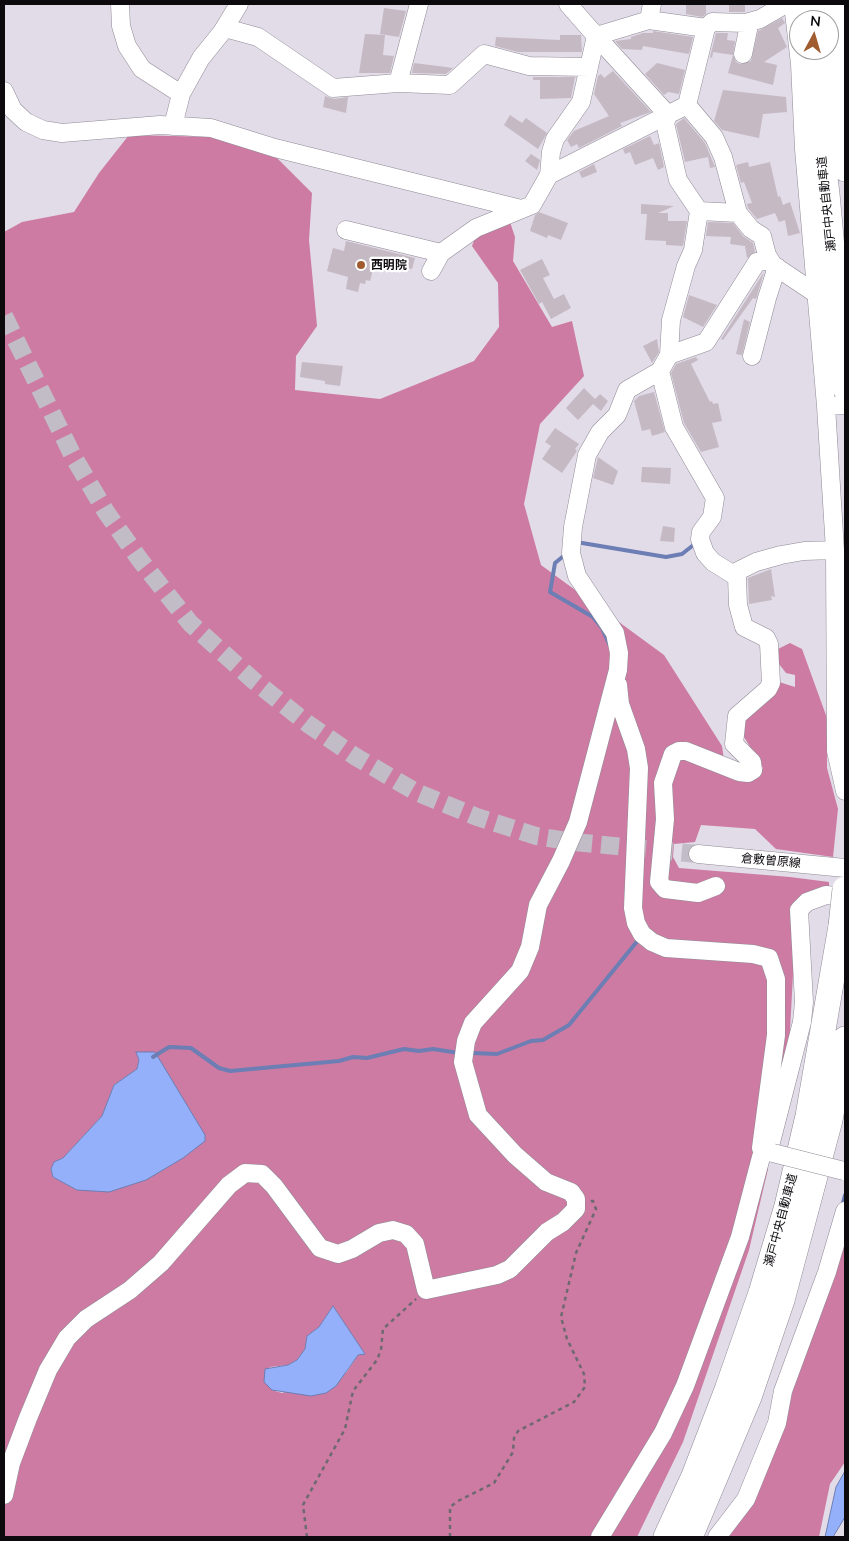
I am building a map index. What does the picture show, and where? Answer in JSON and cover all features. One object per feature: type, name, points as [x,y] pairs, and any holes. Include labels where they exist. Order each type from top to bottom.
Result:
[{"type":"highway","name":"瀬戸中央自動車道","points":[[810,60],[827,194],[845,388]]},
{"type":"highway","name":"瀬戸中央自動車道","points":[[832,60],[845,169]]},
{"type":"highway","name":"瀬戸中央自動車道","points":[[666,1537],[694,1476],[727,1390],[761,1293],[787,1206],[815,1080],[841,926],[845,890]]},
{"type":"highway","name":"瀬戸中央自動車道","points":[[690,1537],[748,1397],[782,1300],[827,1129],[845,1039]]},
{"type":"street","points":[[120,4],[120,26],[127,46],[142,69],[181,94]]},
{"type":"street","points":[[173,126],[181,94],[201,58],[225,28],[239,4]]},
{"type":"street","points":[[398,83],[419,4]]},
{"type":"street","points":[[568,4],[668,115]]},
{"type":"street","points":[[688,105],[706,28],[712,22],[746,23],[760,19],[786,4]]},
{"type":"street","points":[[793,4],[800,64],[815,293],[826,406],[835,550],[836,751],[845,791]]},
{"type":"street","points":[[838,4],[845,60]]},
{"type":"street","points":[[596,36],[651,12],[706,28]]},
{"type":"street","points":[[744,54],[748,30],[746,23]]},
{"type":"street","points":[[225,28],[258,36],[333,88],[398,83],[450,85],[484,54],[529,66],[589,67]]},
{"type":"street","points":[[432,271],[440,252],[476,228],[532,205],[549,175],[551,152],[555,139],[581,102],[596,36]]},
{"type":"street","points":[[4,91],[13,110],[26,122],[43,130],[62,133],[173,126],[211,128],[275,148],[521,209]]},
{"type":"street","points":[[549,175],[688,105]]},
{"type":"street","points":[[688,105],[717,143],[723,156],[738,213],[751,229],[762,236],[774,264],[752,356]]},
{"type":"street","points":[[4,1495],[11,1464],[28,1418],[48,1370],[67,1338],[86,1319],[130,1290],[161,1263],[229,1185],[245,1173],[262,1174],[274,1186],[320,1248],[338,1254],[352,1249],[379,1233],[393,1230],[406,1234],[415,1244],[426,1290],[482,1279],[510,1269],[546,1232],[563,1222],[576,1209],[576,1199],[571,1192],[546,1182],[490,1130],[478,1115],[463,1062],[466,1041],[473,1023],[520,971],[530,947],[538,905],[562,861],[578,822],[616,678],[619,653],[615,633],[610,622],[578,576],[570,553],[587,455],[600,432],[617,415],[627,390],[660,371],[669,355],[671,320],[686,266],[693,250],[699,211],[678,180],[665,123],[668,115]]},
{"type":"street","points":[[699,211],[738,213]]},
{"type":"street","points":[[346,230],[440,252]]},
{"type":"street","points":[[669,355],[706,342],[757,262],[774,264],[815,293]]},
{"type":"street","points":[[660,371],[674,427],[715,498],[712,517],[701,532],[700,539],[705,553],[713,562],[737,578],[738,605],[744,627],[766,638],[769,644],[770,683],[768,689],[737,716],[734,744],[752,762],[753,770],[748,774],[738,772],[686,751],[679,751],[673,754],[663,783],[665,819],[659,882],[665,889],[698,893],[716,886]]},
{"type":"street","points":[[826,406],[845,405]]},
{"type":"street","points":[[732,574],[756,562],[781,555],[804,551],[835,550]]},
{"type":"street","points":[[616,678],[620,704],[636,749],[639,768],[633,908],[636,923],[642,934],[652,942],[666,948],[753,954],[769,958],[776,979],[776,1035],[760,1147],[769,1152],[845,1171]]},
{"type":"street","name":"倉敷曽原線","points":[[698,854],[845,868]]},
{"type":"street","points":[[600,1537],[664,1433],[685,1386],[740,1238],[769,1152],[802,1022],[804,1002],[800,910],[807,902],[826,895],[845,897]]},
{"type":"street","points":[[717,1537],[746,1500],[770,1441],[777,1423],[783,1391],[827,1272],[845,1211]]},
{"type":"path","points":[[450,1537],[450,1507],[494,1483],[513,1452],[514,1438],[518,1431],[574,1402],[585,1387],[584,1374],[567,1339],[562,1316],[576,1254],[596,1209],[593,1201],[576,1199]]},
{"type":"path","points":[[307,1537],[303,1505],[345,1429],[353,1391],[377,1360],[381,1350],[383,1329],[426,1290]]},
{"type":"shaded area","points":[[129,135],[216,137],[276,157],[312,193],[309,240],[317,326],[296,356],[295,390],[380,399],[474,361],[499,327],[498,283],[472,246],[476,235],[510,222],[515,237],[513,261],[552,327],[572,321],[584,376],[540,424],[524,504],[541,565],[664,655],[722,746],[726,774],[759,776],[763,768],[744,737],[745,719],[779,682],[795,687],[795,675],[786,673],[779,664],[778,649],[790,643],[802,649],[827,718],[827,768],[838,809],[833,857],[776,849],[755,829],[701,825],[695,842],[674,844],[673,857],[679,868],[829,882],[829,891],[792,906],[794,956],[789,1049],[762,1146],[768,1169],[749,1250],[683,1442],[637,1537],[4,1537],[4,232],[22,222],[74,212],[99,173]],"holes":[[[136,1052],[183,1158],[77,1190],[53,1177],[51,1169],[54,1162],[63,1158],[102,1116],[114,1085],[137,1069],[139,1060]],[[333,1306],[364,1354],[358,1355],[346,1373],[282,1393],[272,1390],[264,1382],[270,1367],[288,1365],[297,1360],[305,1349],[307,1336],[319,1327]]]},
{"type":"shaded area","points":[[845,1222],[845,1462],[830,1484],[819,1537],[721,1537],[749,1500]]},
{"type":"water","points":[[136,1052],[155,1052],[205,1135],[205,1141],[183,1158],[146,1180],[109,1192],[77,1190],[53,1177],[51,1169],[54,1162],[63,1158],[102,1116],[114,1085],[137,1069],[139,1060]]},
{"type":"water","points":[[333,1306],[365,1354],[358,1355],[336,1386],[326,1393],[311,1396],[272,1390],[264,1382],[265,1369],[288,1365],[297,1360],[305,1349],[307,1336],[319,1327]]},
{"type":"water","points":[[845,1471],[845,1517],[833,1537],[825,1537],[836,1487]]},
{"type":"building","points":[[686,4],[706,4],[706,14],[702,17],[686,14]]},
{"type":"building","points":[[729,4],[745,4],[745,12],[729,12]]},
{"type":"building","points":[[384,8],[406,11],[399,37],[380,34]]},
{"type":"building","points":[[782,18],[785,23],[778,28],[787,47],[764,62],[777,65],[773,85],[728,73],[733,55],[736,62],[740,64],[751,61],[758,31]]},
{"type":"building","points":[[653,31],[693,37],[689,54],[643,46],[642,50],[622,49],[615,41],[631,39],[631,37],[643,33],[653,33]]},
{"type":"building","points":[[716,33],[728,33],[727,40],[735,41],[733,55],[713,52],[712,58],[710,57]]},
{"type":"building","points":[[365,34],[385,35],[383,55],[394,56],[390,73],[359,73]]},
{"type":"building","points":[[560,35],[581,35],[582,52],[518,52],[495,46],[496,37],[560,40]]},
{"type":"building","points":[[414,63],[453,68],[446,74],[412,73]]},
{"type":"building","points":[[657,63],[685,70],[679,94],[668,92],[664,95],[645,74]]},
{"type":"building","points":[[613,71],[651,112],[620,123],[622,126],[579,148],[577,144],[571,147],[567,140],[574,131],[609,116],[594,94],[598,76],[601,74],[604,78]]},
{"type":"building","points":[[533,77],[575,77],[571,98],[540,99],[540,80],[533,80]]},
{"type":"building","points":[[723,90],[786,97],[787,112],[763,114],[759,138],[722,130],[714,121]]},
{"type":"building","points":[[325,96],[334,99],[348,97],[346,113],[323,107]]},
{"type":"building","points":[[510,115],[522,123],[526,118],[547,133],[538,149],[504,125]]},
{"type":"building","points":[[684,118],[705,143],[715,167],[710,168],[708,157],[685,162],[676,124]]},
{"type":"building","points":[[650,136],[654,145],[659,143],[664,167],[658,170],[653,158],[635,165],[630,152],[625,154],[623,149]]},
{"type":"building","points":[[531,154],[540,160],[537,170],[525,161]]},
{"type":"building","points":[[748,162],[749,167],[770,162],[778,197],[780,196],[783,205],[790,202],[800,233],[788,236],[785,220],[779,222],[775,213],[757,219],[748,208],[747,204],[752,203],[744,182],[741,183],[736,165]]},
{"type":"building","points":[[594,164],[597,172],[582,178],[579,172]]},
{"type":"building","points":[[641,204],[674,206],[658,213],[668,213],[668,221],[687,221],[683,246],[666,245],[666,241],[645,240],[647,214],[641,214]]},
{"type":"building","points":[[539,212],[568,223],[561,240],[548,235],[547,238],[530,231],[535,215]]},
{"type":"building","points":[[708,222],[733,223],[743,236],[753,243],[755,252],[747,258],[745,246],[730,244],[731,237],[706,236]]},
{"type":"building","name":"西明院","points":[[346,241],[415,258],[412,269],[401,267],[400,270],[374,266],[370,281],[366,280],[365,284],[360,283],[358,292],[346,289],[348,277],[327,271],[333,248],[344,251]]},
{"type":"building","points":[[542,259],[550,275],[543,278],[554,299],[564,294],[571,308],[551,319],[542,302],[539,304],[520,270]]},
{"type":"building","points":[[764,272],[756,299],[753,298],[723,340],[721,339]]},
{"type":"building","points":[[689,295],[717,305],[703,327],[683,317]]},
{"type":"building","points":[[744,319],[750,322],[742,355],[736,354]]},
{"type":"building","points":[[657,339],[659,352],[652,363],[643,346]]},
{"type":"building","points":[[696,357],[698,360],[691,364],[710,402],[712,401],[713,404],[718,403],[722,421],[712,423],[719,447],[701,452],[684,423],[671,373],[676,364]]},
{"type":"building","points":[[302,362],[343,366],[340,386],[325,384],[325,381],[300,377]]},
{"type":"building","points":[[584,388],[595,399],[600,394],[608,401],[601,411],[593,404],[578,420],[566,408]]},
{"type":"building","points":[[654,392],[665,432],[652,436],[650,429],[642,431],[634,401],[639,396]]},
{"type":"building","points":[[555,428],[579,444],[575,449],[577,451],[562,473],[542,459],[551,446],[545,442]]},
{"type":"building","points":[[598,457],[618,471],[613,485],[593,478]]},
{"type":"building","points":[[642,467],[671,468],[670,484],[641,482]]},
{"type":"building","points":[[663,526],[675,528],[674,542],[660,541]]},
{"type":"building","points":[[771,569],[775,597],[771,596],[772,600],[749,604],[748,578]]},
{"type":"waterway","points":[[576,542],[666,557],[682,554],[696,543]]},
{"type":"waterway","points":[[566,554],[555,563],[550,592],[593,617],[602,628],[610,646]]},
{"type":"waterway","points":[[472,1053],[497,1054],[531,1041],[543,1040],[569,1025],[639,939]]},
{"type":"waterway","points":[[153,1057],[169,1047],[191,1048],[219,1068],[230,1071],[339,1061],[353,1057],[367,1058],[404,1049],[419,1051],[433,1049],[459,1053]]},
{"type":"waterway","points":[[842,1207],[845,1195]]},
{"type":"tunnel","points":[[4,316],[73,456],[106,512],[140,560],[190,623],[253,680],[308,724],[356,757],[416,792],[477,817],[536,836],[574,842],[698,854]]},
{"type":"place","name":"西明院","points":[[361,265]]}]
